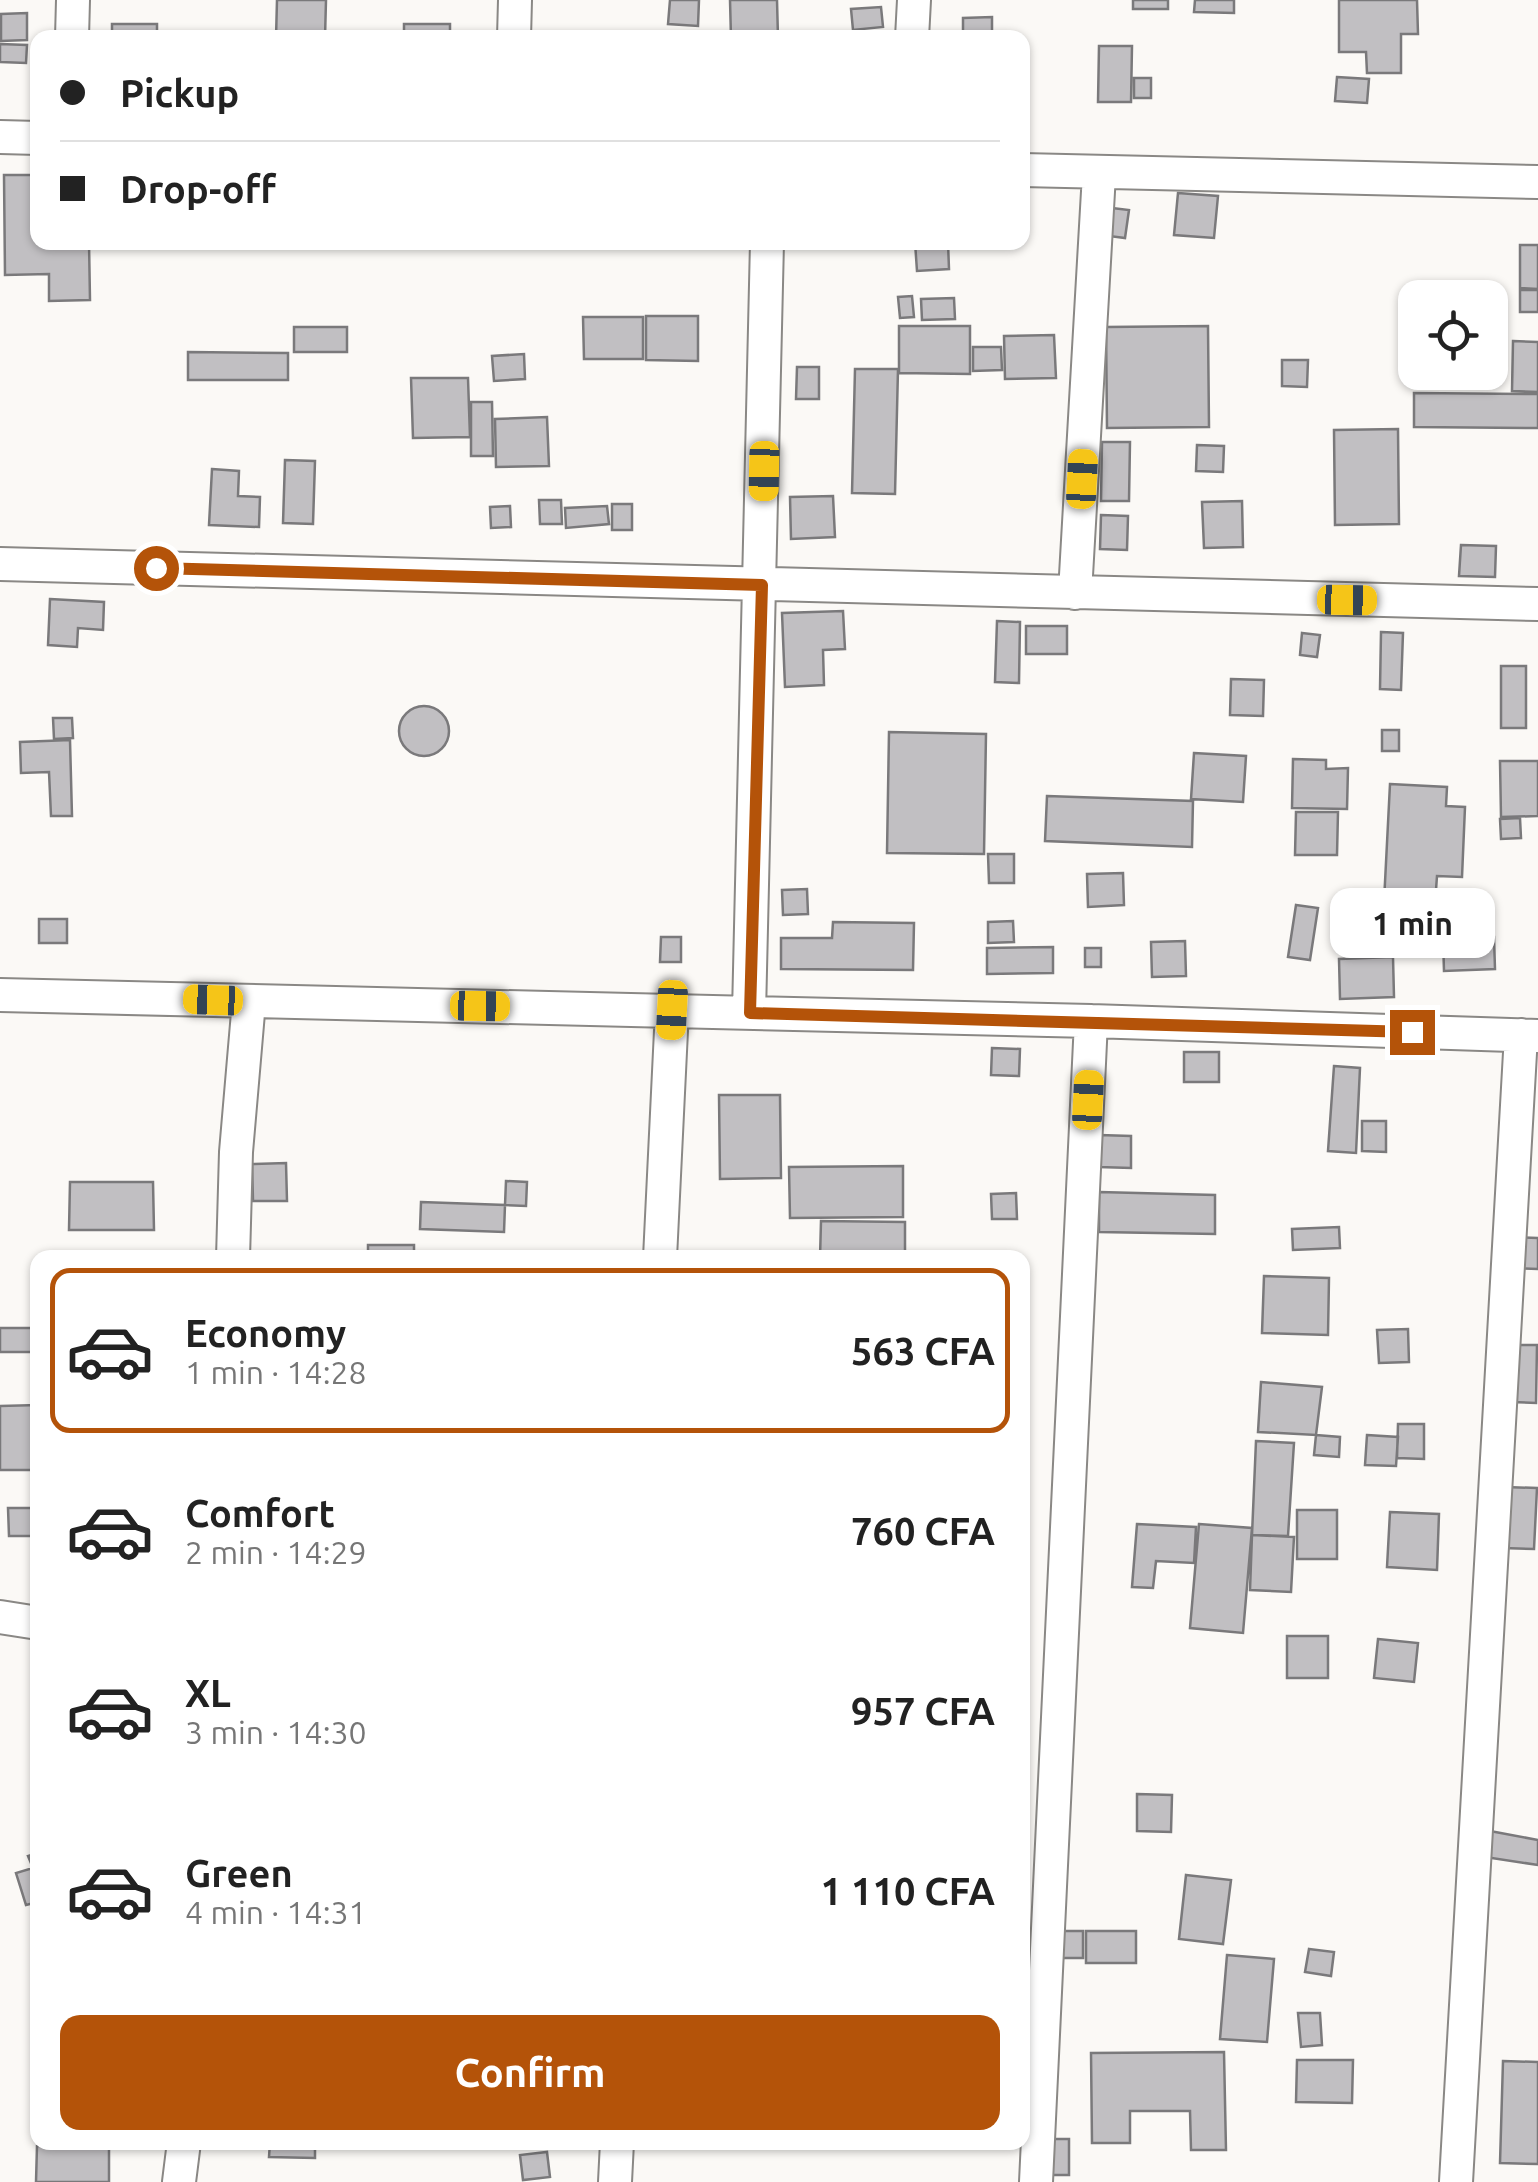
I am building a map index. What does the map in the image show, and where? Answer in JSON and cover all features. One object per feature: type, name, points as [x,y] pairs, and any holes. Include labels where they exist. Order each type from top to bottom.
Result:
[{"type":"street","points":[[72,30],[74,0]]},
{"type":"street","points":[[514,30],[515,0]]},
{"type":"street","points":[[912,30],[914,0]]},
{"type":"street","points":[[0,136],[30,138]]},
{"type":"street","points":[[1030,170],[1538,182]]},
{"type":"street","points":[[1076,593],[1099,174]]},
{"type":"street","points":[[750,1013],[768,250]]},
{"type":"street","points":[[0,564],[1538,604]]},
{"type":"street","points":[[0,995],[1091,1021],[1530,1036],[1456,2182]]},
{"type":"street","points":[[232,1250],[249,1001]]},
{"type":"street","points":[[660,1250],[672,1010]]},
{"type":"street","points":[[1036,2182],[1091,1021]]},
{"type":"street","points":[[0,1616],[30,1622]]},
{"type":"street","points":[[179,2182],[183,2150]]},
{"type":"street","points":[[616,2182],[617,2150]]},
{"type":"building","points":[[277,0],[326,0],[325,30],[276,30]]},
{"type":"building","points":[[670,0],[699,0],[698,26],[668,24]]},
{"type":"building","points":[[730,0],[777,0],[778,30],[731,30]]},
{"type":"building","points":[[1133,0],[1168,0],[1168,9],[1133,9]]},
{"type":"building","points":[[1195,0],[1234,0],[1234,13],[1194,12]]},
{"type":"building","points":[[1339,0],[1417,0],[1418,34],[1401,34],[1401,73],[1367,73],[1366,52],[1339,52]]},
{"type":"building","points":[[881,7],[883,27],[853,30],[851,9]]},
{"type":"building","points":[[27,13],[27,40],[1,41],[1,14]]},
{"type":"building","points":[[992,17],[992,30],[963,30],[963,18]]},
{"type":"building","points":[[112,24],[157,24],[157,30],[112,30]]},
{"type":"building","points":[[404,24],[450,24],[450,30],[404,30]]},
{"type":"building","points":[[0,44],[27,45],[26,63],[0,62]]},
{"type":"building","points":[[1099,46],[1132,46],[1131,102],[1098,102]]},
{"type":"building","points":[[1337,77],[1369,79],[1367,103],[1335,101]]},
{"type":"building","points":[[1134,78],[1151,78],[1151,98],[1134,98]]},
{"type":"building","points":[[4,175],[30,175],[30,250],[89,250],[90,300],[49,301],[49,274],[5,275]]},
{"type":"building","points":[[1178,193],[1218,196],[1214,238],[1174,235]]},
{"type":"building","points":[[1112,208],[1129,210],[1125,238],[1109,236]]},
{"type":"building","points":[[1520,245],[1538,245],[1538,289],[1520,288]]},
{"type":"building","points":[[916,250],[948,250],[949,269],[917,271]]},
{"type":"building","points":[[1520,290],[1538,290],[1538,312],[1520,312]]},
{"type":"building","points":[[912,296],[914,317],[900,318],[898,297]]},
{"type":"building","points":[[954,298],[955,319],[922,320],[921,299]]},
{"type":"building","points":[[646,316],[698,316],[698,361],[646,360]]},
{"type":"building","points":[[583,317],[643,317],[643,359],[584,359]]},
{"type":"building","points":[[899,326],[970,326],[970,374],[899,373]]},
{"type":"building","points":[[1208,326],[1209,427],[1107,428],[1106,327]]},
{"type":"building","points":[[294,327],[347,327],[347,352],[294,352]]},
{"type":"building","points":[[1054,335],[1056,378],[1005,379],[1004,336]]},
{"type":"building","points":[[1513,341],[1538,342],[1538,392],[1512,391]]},
{"type":"building","points":[[973,347],[1001,347],[1002,370],[973,371]]},
{"type":"building","points":[[188,352],[288,353],[288,380],[188,380]]},
{"type":"building","points":[[524,354],[525,379],[494,381],[492,356]]},
{"type":"building","points":[[1282,360],[1308,360],[1307,387],[1282,386]]},
{"type":"building","points":[[797,367],[819,367],[819,399],[796,399]]},
{"type":"building","points":[[855,369],[898,369],[895,494],[852,493]]},
{"type":"building","points":[[411,378],[468,378],[470,437],[413,438]]},
{"type":"building","points":[[1414,393],[1538,394],[1538,428],[1414,427]]},
{"type":"building","points":[[471,402],[492,402],[493,456],[471,456]]},
{"type":"building","points":[[547,417],[549,466],[496,467],[495,419]]},
{"type":"building","points":[[1398,429],[1399,524],[1335,525],[1334,430]]},
{"type":"building","points":[[1102,442],[1130,442],[1129,501],[1101,501]]},
{"type":"building","points":[[1197,445],[1224,446],[1223,472],[1196,471]]},
{"type":"building","points":[[285,460],[315,461],[313,524],[283,523]]},
{"type":"building","points":[[212,469],[239,471],[238,496],[260,497],[259,527],[209,525]]},
{"type":"building","points":[[833,496],[835,537],[791,539],[790,497]]},
{"type":"building","points":[[539,500],[561,500],[562,524],[540,524]]},
{"type":"building","points":[[1242,501],[1243,547],[1204,548],[1202,502]]},
{"type":"building","points":[[612,504],[632,504],[632,530],[612,530]]},
{"type":"building","points":[[510,506],[511,527],[491,528],[490,507]]},
{"type":"building","points":[[607,506],[609,524],[566,528],[565,508]]},
{"type":"building","points":[[1101,515],[1128,516],[1127,550],[1100,549]]},
{"type":"building","points":[[1461,545],[1496,546],[1495,577],[1459,576]]},
{"type":"building","points":[[50,599],[104,602],[103,630],[78,628],[77,647],[48,645]]},
{"type":"building","points":[[843,611],[845,649],[823,650],[824,685],[785,687],[782,613]]},
{"type":"building","points":[[997,621],[1020,622],[1019,683],[995,682]]},
{"type":"building","points":[[1026,626],[1067,626],[1067,654],[1026,654]]},
{"type":"building","points":[[1381,632],[1403,633],[1401,690],[1380,689]]},
{"type":"building","points":[[1302,633],[1320,635],[1317,657],[1300,655]]},
{"type":"building","points":[[1501,666],[1526,666],[1526,728],[1501,728]]},
{"type":"building","points":[[1231,679],[1264,680],[1263,716],[1230,715]]},
{"type":"building","points":[[424,706],[442,713],[449,731],[442,749],[424,756],[406,749],[399,731],[406,713]]},
{"type":"building","points":[[53,718],[72,718],[73,738],[54,739]]},
{"type":"building","points":[[1382,730],[1399,730],[1399,751],[1382,751]]},
{"type":"building","points":[[889,732],[986,734],[984,854],[887,853]]},
{"type":"building","points":[[70,740],[72,816],[51,816],[49,772],[21,773],[20,742]]},
{"type":"building","points":[[1194,753],[1246,756],[1243,802],[1191,799]]},
{"type":"building","points":[[1293,759],[1326,760],[1326,769],[1348,768],[1347,809],[1292,808]]},
{"type":"building","points":[[1500,761],[1538,761],[1538,816],[1501,817]]},
{"type":"building","points":[[1390,784],[1447,787],[1446,806],[1465,807],[1462,877],[1437,876],[1435,904],[1384,902]]},
{"type":"building","points":[[1047,796],[1193,801],[1192,847],[1045,841]]},
{"type":"building","points":[[1296,812],[1338,812],[1337,855],[1295,855]]},
{"type":"building","points":[[1520,818],[1521,838],[1501,839],[1500,819]]},
{"type":"building","points":[[988,854],[1014,854],[1014,883],[989,883]]},
{"type":"building","points":[[1123,873],[1124,905],[1088,907],[1087,874]]},
{"type":"building","points":[[807,889],[808,914],[783,915],[782,890]]},
{"type":"building","points":[[1296,905],[1318,908],[1310,960],[1288,957]]},
{"type":"building","points":[[39,919],[67,919],[67,943],[39,943]]},
{"type":"building","points":[[1013,921],[1014,942],[988,943],[988,922]]},
{"type":"building","points":[[833,922],[914,923],[913,970],[781,969],[781,938],[832,938]]},
{"type":"building","points":[[661,937],[681,937],[681,962],[660,962]]},
{"type":"building","points":[[1494,937],[1495,969],[1444,971],[1443,938]]},
{"type":"building","points":[[1185,941],[1186,976],[1152,977],[1151,942]]},
{"type":"building","points":[[1053,947],[1053,973],[987,974],[987,948]]},
{"type":"building","points":[[1085,948],[1101,948],[1101,967],[1085,967]]},
{"type":"building","points":[[1393,957],[1394,997],[1340,999],[1339,959]]},
{"type":"building","points":[[992,1048],[1020,1049],[1019,1076],[991,1075]]},
{"type":"building","points":[[1184,1052],[1219,1052],[1219,1082],[1184,1082]]},
{"type":"building","points":[[1334,1066],[1360,1068],[1356,1153],[1328,1151]]},
{"type":"building","points":[[719,1095],[780,1095],[781,1178],[720,1179]]},
{"type":"building","points":[[1362,1121],[1386,1121],[1386,1152],[1362,1151]]},
{"type":"building","points":[[1099,1135],[1131,1136],[1131,1168],[1099,1167]]},
{"type":"building","points":[[286,1163],[287,1201],[253,1201],[252,1164]]},
{"type":"building","points":[[903,1166],[903,1217],[790,1218],[789,1167]]},
{"type":"building","points":[[506,1181],[527,1182],[526,1206],[505,1205]]},
{"type":"building","points":[[70,1182],[153,1182],[154,1230],[69,1230]]},
{"type":"building","points":[[1099,1192],[1215,1195],[1215,1234],[1099,1232]]},
{"type":"building","points":[[1016,1193],[1017,1219],[992,1219],[991,1194]]},
{"type":"building","points":[[421,1202],[505,1205],[504,1232],[420,1229]]},
{"type":"building","points":[[821,1221],[905,1222],[905,1250],[820,1250]]},
{"type":"building","points":[[1339,1227],[1340,1248],[1293,1250],[1292,1229]]},
{"type":"building","points":[[1514,1237],[1538,1238],[1538,1269],[1513,1268]]},
{"type":"building","points":[[368,1245],[414,1245],[414,1250],[368,1250]]},
{"type":"building","points":[[1264,1276],[1329,1278],[1328,1335],[1262,1333]]},
{"type":"building","points":[[0,1328],[30,1328],[30,1352],[0,1352]]},
{"type":"building","points":[[1408,1329],[1409,1362],[1379,1363],[1377,1330]]},
{"type":"building","points":[[1511,1345],[1537,1345],[1536,1403],[1511,1402]]},
{"type":"building","points":[[1261,1382],[1322,1387],[1316,1435],[1258,1432]]},
{"type":"building","points":[[30,1405],[30,1470],[0,1470],[0,1406]]},
{"type":"building","points":[[1398,1424],[1424,1424],[1424,1459],[1397,1458]]},
{"type":"building","points":[[1316,1435],[1340,1437],[1339,1457],[1314,1455]]},
{"type":"building","points":[[1367,1435],[1398,1437],[1396,1466],[1365,1465]]},
{"type":"building","points":[[1256,1441],[1294,1443],[1288,1536],[1252,1535]]},
{"type":"building","points":[[1505,1487],[1537,1488],[1534,1549],[1503,1548]]},
{"type":"building","points":[[8,1508],[30,1508],[30,1536],[9,1536]]},
{"type":"building","points":[[1297,1510],[1337,1510],[1337,1559],[1297,1559]]},
{"type":"building","points":[[1390,1512],[1439,1514],[1437,1570],[1387,1567]]},
{"type":"building","points":[[1137,1524],[1196,1527],[1194,1563],[1156,1561],[1153,1588],[1132,1587]]},
{"type":"building","points":[[1199,1524],[1252,1528],[1243,1633],[1190,1628]]},
{"type":"building","points":[[1252,1535],[1294,1537],[1291,1592],[1250,1590]]},
{"type":"building","points":[[1287,1636],[1328,1636],[1328,1678],[1287,1678]]},
{"type":"building","points":[[1378,1639],[1418,1643],[1414,1682],[1374,1678]]},
{"type":"building","points":[[1137,1794],[1172,1795],[1171,1832],[1137,1831]]},
{"type":"building","points":[[1490,1831],[1538,1840],[1538,1865],[1485,1857]]},
{"type":"building","points":[[30,1869],[30,1904],[26,1905],[16,1873]]},
{"type":"building","points":[[1186,1875],[1231,1880],[1223,1944],[1179,1939]]},
{"type":"building","points":[[1052,1931],[1083,1931],[1083,1958],[1052,1958]]},
{"type":"building","points":[[1086,1931],[1136,1931],[1136,1963],[1086,1963]]},
{"type":"building","points":[[1309,1949],[1334,1952],[1331,1976],[1305,1972]]},
{"type":"building","points":[[1227,1955],[1274,1959],[1267,2042],[1220,2039]]},
{"type":"building","points":[[1298,2013],[1320,2013],[1322,2045],[1301,2047]]},
{"type":"building","points":[[1224,2052],[1226,2150],[1191,2150],[1190,2111],[1130,2111],[1130,2143],[1092,2143],[1091,2053]]},
{"type":"building","points":[[1297,2060],[1353,2060],[1352,2103],[1296,2102]]},
{"type":"building","points":[[1503,2061],[1538,2062],[1538,2164],[1500,2163]]},
{"type":"building","points":[[1045,2139],[1069,2139],[1069,2175],[1045,2175]]},
{"type":"building","points":[[37,2150],[109,2150],[109,2182],[36,2182]]},
{"type":"building","points":[[269,2150],[315,2150],[315,2158],[269,2157]]},
{"type":"building","points":[[547,2152],[550,2177],[523,2180],[520,2155]]},
{"type":"route","points":[[156,568],[762,585],[750,1013],[1412,1032]]}]
